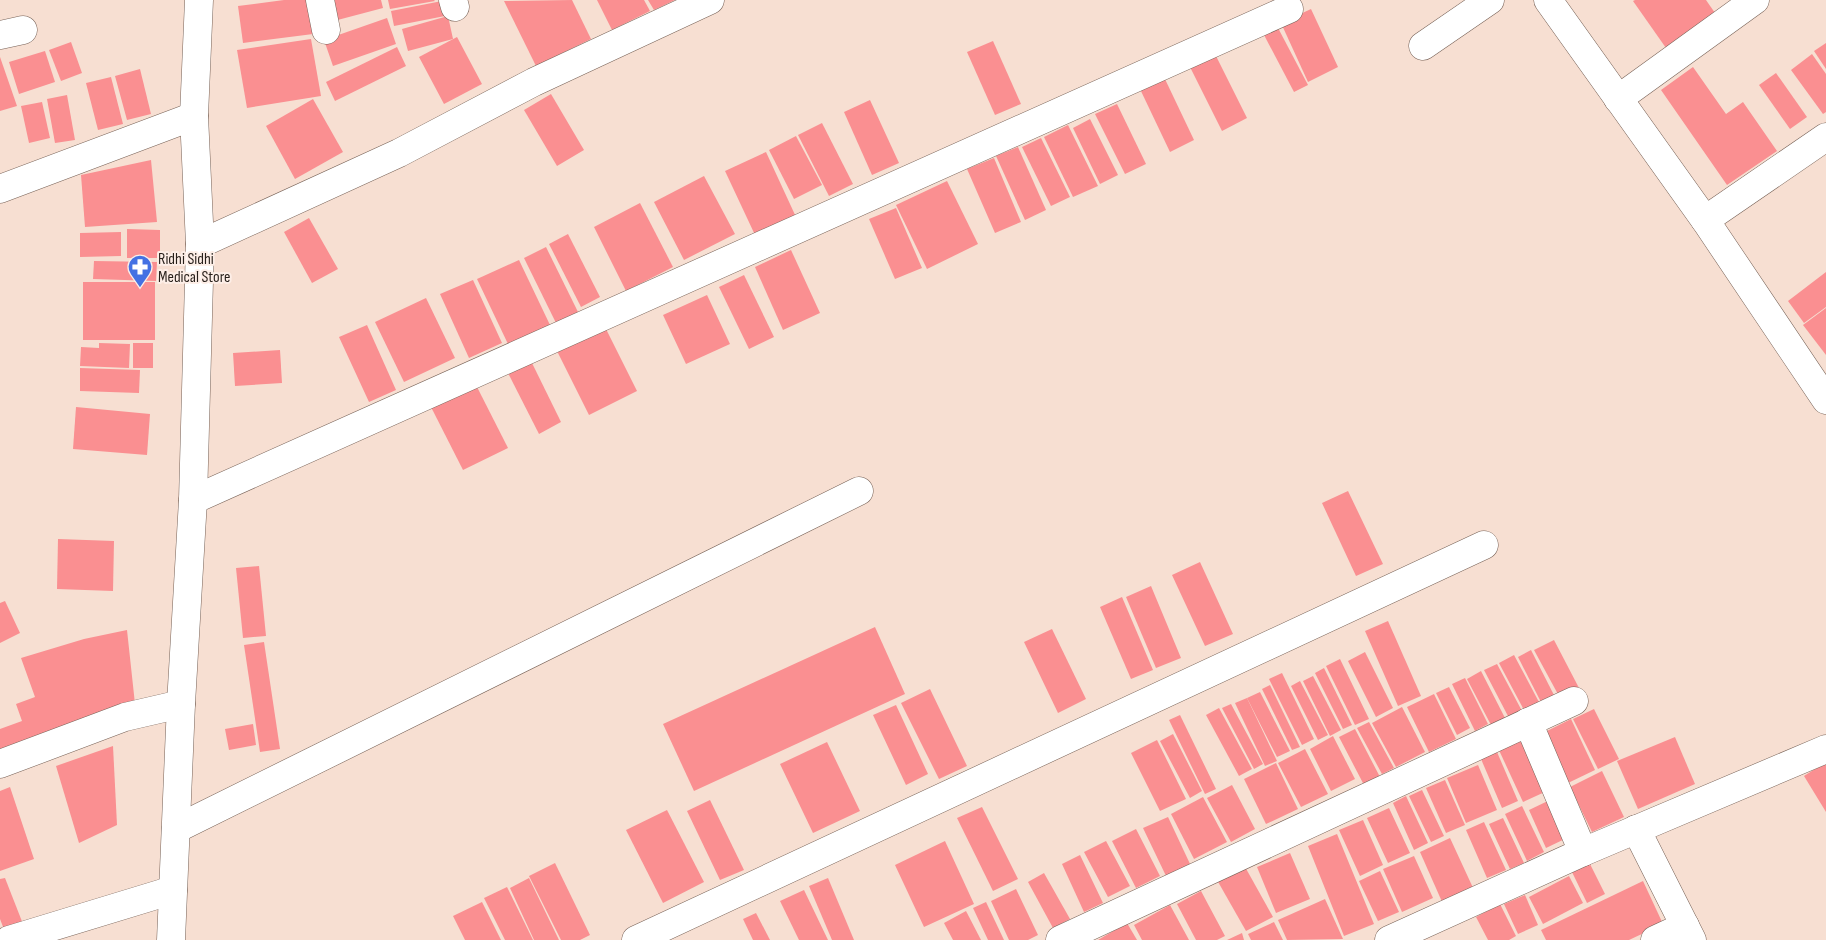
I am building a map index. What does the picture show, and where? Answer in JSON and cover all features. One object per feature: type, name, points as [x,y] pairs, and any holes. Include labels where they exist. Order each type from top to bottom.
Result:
[{"type":"street","points":[[171,940],[181,704],[193,500],[200,244],[194,116],[199,0]]},
{"type":"street","points":[[320,0],[326,30]]},
{"type":"street","points":[[200,244],[399,153],[534,82],[710,0]]},
{"type":"street","points":[[1423,46],[1490,0]]},
{"type":"street","points":[[1548,0],[1705,220],[1826,400]]},
{"type":"street","points":[[1618,98],[1755,0]]},
{"type":"street","points":[[193,500],[1289,9]]},
{"type":"street","points":[[0,189],[194,116]]},
{"type":"street","points":[[1705,220],[1826,138]]},
{"type":"street","points":[[176,829],[859,491]]},
{"type":"street","points":[[636,940],[1484,545]]},
{"type":"street","points":[[1060,940],[1574,701]]},
{"type":"street","points":[[0,764],[125,717],[181,704]]},
{"type":"street","points":[[1528,722],[1583,852]]},
{"type":"street","points":[[1389,940],[1583,852],[1826,749]]},
{"type":"street","points":[[1636,829],[1688,933],[1655,940]]},
{"type":"street","points":[[9,940],[173,890]]},
{"type":"building","points":[[284,0],[317,0],[321,33],[243,43],[238,6]]},
{"type":"building","points":[[324,0],[381,0],[383,8],[330,22]]},
{"type":"building","points":[[388,0],[434,0],[435,1],[390,9]]},
{"type":"building","points":[[572,0],[591,39],[536,66],[504,1]]},
{"type":"building","points":[[597,0],[644,0],[650,11],[612,30]]},
{"type":"building","points":[[648,0],[675,0],[654,10]]},
{"type":"building","points":[[1706,0],[1715,13],[1666,48],[1633,1]]},
{"type":"building","points":[[442,1],[445,16],[394,26],[391,11]]},
{"type":"building","points":[[1311,9],[1338,67],[1308,82],[1281,23]]},
{"type":"building","points":[[448,16],[453,39],[408,51],[402,29]]},
{"type":"building","points":[[387,18],[396,44],[333,66],[324,40]]},
{"type":"building","points":[[1277,26],[1308,85],[1294,92],[1263,33]]},
{"type":"building","points":[[457,37],[482,84],[444,104],[419,57]]},
{"type":"building","points":[[311,39],[321,96],[247,108],[237,50]]},
{"type":"building","points":[[993,41],[1021,104],[995,115],[967,52]]},
{"type":"building","points":[[71,42],[82,73],[61,81],[49,50]]},
{"type":"building","points":[[1826,43],[1826,69],[1814,51]]},
{"type":"building","points":[[397,47],[406,66],[335,101],[326,82]]},
{"type":"building","points":[[45,51],[55,82],[19,94],[9,62]]},
{"type":"building","points":[[1215,54],[1247,118],[1222,131],[1190,67]]},
{"type":"building","points":[[1812,54],[1826,74],[1826,112],[1823,114],[1791,70]]},
{"type":"building","points":[[0,57],[17,106],[0,111]]},
{"type":"building","points":[[1693,67],[1726,114],[1743,102],[1777,151],[1727,185],[1661,90]]},
{"type":"building","points":[[140,69],[151,114],[127,120],[115,76]]},
{"type":"building","points":[[1776,73],[1807,117],[1790,129],[1759,85]]},
{"type":"building","points":[[111,77],[123,124],[98,130],[86,83]]},
{"type":"building","points":[[1164,77],[1194,140],[1170,152],[1140,89]]},
{"type":"building","points":[[551,94],[584,150],[557,166],[524,110]]},
{"type":"building","points":[[67,95],[75,140],[55,143],[47,99]]},
{"type":"building","points":[[313,99],[343,152],[295,179],[266,126]]},
{"type":"building","points":[[870,100],[899,163],[872,175],[844,112]]},
{"type":"building","points":[[42,102],[50,138],[29,143],[21,106]]},
{"type":"building","points":[[1117,104],[1146,164],[1125,174],[1095,114]]},
{"type":"building","points":[[1090,119],[1118,175],[1100,184],[1073,128]]},
{"type":"building","points":[[822,123],[853,184],[829,196],[798,135]]},
{"type":"building","points":[[1068,125],[1098,186],[1073,197],[1044,137]]},
{"type":"building","points":[[796,136],[822,185],[794,199],[769,150]]},
{"type":"building","points":[[1041,138],[1070,197],[1051,206],[1022,147]]},
{"type":"building","points":[[1018,147],[1046,210],[1025,220],[996,156]]},
{"type":"building","points":[[766,152],[796,217],[755,235],[725,171]]},
{"type":"building","points":[[994,158],[1021,222],[995,233],[967,169]]},
{"type":"building","points":[[151,160],[157,222],[85,227],[81,175]]},
{"type":"building","points":[[704,176],[735,234],[684,260],[654,202]]},
{"type":"building","points":[[947,181],[978,244],[927,269],[896,205]]},
{"type":"building","points":[[640,203],[673,267],[626,291],[594,227]]},
{"type":"building","points":[[896,208],[922,268],[895,279],[869,219]]},
{"type":"building","points":[[309,218],[338,269],[312,283],[284,232]]},
{"type":"building","points":[[127,229],[160,230],[160,258],[127,258]]},
{"type":"building","points":[[121,232],[121,256],[80,257],[80,233]]},
{"type":"building","points":[[568,234],[600,297],[581,307],[549,244]]},
{"type":"building","points":[[546,247],[579,314],[557,325],[524,258]]},
{"type":"building","points":[[791,250],[820,313],[783,330],[755,267]]},
{"type":"building","points":[[519,260],[550,325],[508,344],[477,279]]},
{"type":"building","points":[[94,261],[157,262],[156,281],[93,279]]},
{"type":"building","points":[[1826,272],[1826,307],[1804,323],[1788,301]]},
{"type":"building","points":[[744,275],[774,337],[749,349],[719,287]]},
{"type":"building","points":[[473,280],[502,343],[469,358],[440,294]]},
{"type":"building","points":[[83,282],[155,282],[155,340],[83,340]]},
{"type":"building","points":[[707,295],[730,344],[686,364],[663,315]]},
{"type":"building","points":[[426,298],[455,358],[404,382],[375,322]]},
{"type":"building","points":[[1826,308],[1826,355],[1803,325]]},
{"type":"building","points":[[367,325],[396,390],[369,402],[339,337]]},
{"type":"building","points":[[605,327],[637,391],[589,415],[557,351]]},
{"type":"building","points":[[99,343],[130,344],[129,368],[80,366],[81,347],[99,348]]},
{"type":"building","points":[[133,343],[153,343],[153,368],[133,368]]},
{"type":"building","points":[[280,350],[282,383],[235,386],[233,353]]},
{"type":"building","points":[[531,361],[561,422],[539,434],[508,373]]},
{"type":"building","points":[[80,368],[140,370],[139,393],[80,391]]},
{"type":"building","points":[[476,385],[508,448],[463,470],[431,407]]},
{"type":"building","points":[[76,407],[150,414],[147,455],[73,449]]},
{"type":"building","points":[[1348,491],[1383,564],[1356,576],[1322,503]]},
{"type":"building","points":[[58,539],[114,541],[113,591],[57,589]]},
{"type":"building","points":[[1200,562],[1233,634],[1205,646],[1172,575]]},
{"type":"building","points":[[259,566],[266,636],[243,638],[236,568]]},
{"type":"building","points":[[1151,586],[1181,658],[1156,668],[1126,597]]},
{"type":"building","points":[[1122,597],[1153,670],[1131,679],[1100,607]]},
{"type":"building","points":[[5,601],[20,633],[0,643],[0,603]]},
{"type":"building","points":[[1388,621],[1421,696],[1398,706],[1365,631]]},
{"type":"building","points":[[875,627],[905,694],[694,791],[663,724]]},
{"type":"building","points":[[1052,629],[1086,699],[1058,713],[1024,642]]},
{"type":"building","points":[[127,630],[135,704],[0,752],[0,729],[22,721],[16,704],[35,697],[21,658],[84,639]]},
{"type":"building","points":[[1554,640],[1579,688],[1560,698],[1534,650]]},
{"type":"building","points":[[264,642],[280,749],[260,752],[244,645]]},
{"type":"building","points":[[1531,650],[1557,701],[1544,708],[1518,657]]},
{"type":"building","points":[[1365,652],[1393,708],[1376,717],[1348,661]]},
{"type":"building","points":[[1514,655],[1540,704],[1525,712],[1499,663]]},
{"type":"building","points":[[1340,659],[1369,719],[1355,725],[1326,666]]},
{"type":"building","points":[[1497,664],[1522,711],[1509,718],[1484,670]]},
{"type":"building","points":[[1324,668],[1352,725],[1343,729],[1315,673]]},
{"type":"building","points":[[1481,671],[1505,718],[1491,725],[1467,679]]},
{"type":"building","points":[[1282,673],[1314,739],[1302,745],[1269,679]]},
{"type":"building","points":[[1313,676],[1341,730],[1330,736],[1303,681]]},
{"type":"building","points":[[1465,678],[1488,724],[1475,731],[1452,684]]},
{"type":"building","points":[[1300,681],[1328,735],[1318,740],[1291,686]]},
{"type":"building","points":[[1270,685],[1300,747],[1292,750],[1262,689]]},
{"type":"building","points":[[1449,687],[1470,728],[1457,735],[1436,693]]},
{"type":"building","points":[[930,689],[967,766],[939,779],[901,703]]},
{"type":"building","points":[[1260,692],[1290,751],[1277,757],[1247,698]]},
{"type":"building","points":[[1434,694],[1456,739],[1429,752],[1407,707]]},
{"type":"building","points":[[1247,698],[1277,761],[1265,766],[1235,703]]},
{"type":"building","points":[[1231,704],[1263,764],[1254,769],[1222,708]]},
{"type":"building","points":[[896,705],[928,774],[906,785],[873,715]]},
{"type":"building","points":[[1402,707],[1425,752],[1396,767],[1372,723]]},
{"type":"building","points":[[1219,708],[1252,769],[1239,776],[1206,715]]},
{"type":"building","points":[[1594,709],[1619,759],[1598,769],[1573,719]]},
{"type":"building","points":[[1180,715],[1216,789],[1205,794],[1169,720]]},
{"type":"building","points":[[1571,719],[1595,770],[1568,783],[1545,732]]},
{"type":"building","points":[[1369,722],[1394,768],[1382,774],[1357,728]]},
{"type":"building","points":[[253,724],[256,745],[229,750],[225,729]]},
{"type":"building","points":[[1355,729],[1380,777],[1364,785],[1339,737]]},
{"type":"building","points":[[1173,734],[1202,791],[1190,798],[1160,741]]},
{"type":"building","points":[[1333,736],[1355,779],[1331,791],[1310,749]]},
{"type":"building","points":[[1521,737],[1547,791],[1523,802],[1498,748]]},
{"type":"building","points":[[1675,737],[1695,784],[1638,809],[1617,761]]},
{"type":"building","points":[[1157,740],[1186,799],[1160,811],[1131,753]]},
{"type":"building","points":[[827,742],[860,811],[813,833],[780,764]]},
{"type":"building","points":[[113,746],[117,825],[79,843],[56,766]]},
{"type":"building","points":[[1305,749],[1328,794],[1301,807],[1278,763]]},
{"type":"building","points":[[1497,752],[1518,801],[1502,808],[1481,759]]},
{"type":"building","points":[[1826,762],[1826,812],[1804,776]]},
{"type":"building","points":[[1276,763],[1298,809],[1266,824],[1244,779]]},
{"type":"building","points":[[1478,765],[1497,810],[1466,823],[1447,778]]},
{"type":"building","points":[[1602,771],[1624,817],[1592,832],[1570,787]]},
{"type":"building","points":[[1445,780],[1465,825],[1446,833],[1426,788]]},
{"type":"building","points":[[1232,785],[1255,829],[1231,842],[1207,798]]},
{"type":"building","points":[[10,787],[34,859],[0,871],[0,791]]},
{"type":"building","points":[[1422,790],[1444,836],[1431,842],[1409,796]]},
{"type":"building","points":[[1406,796],[1428,843],[1414,850],[1393,803]]},
{"type":"building","points":[[1203,797],[1227,842],[1194,859],[1171,814]]},
{"type":"building","points":[[1552,799],[1569,837],[1546,848],[1529,810]]},
{"type":"building","points":[[710,800],[744,870],[720,880],[687,811]]},
{"type":"building","points":[[1522,806],[1544,852],[1527,861],[1505,814]]},
{"type":"building","points":[[982,807],[1018,879],[993,891],[957,818]]},
{"type":"building","points":[[1389,808],[1410,853],[1388,863],[1367,818]]},
{"type":"building","points":[[667,810],[704,882],[663,903],[626,830]]},
{"type":"building","points":[[1168,817],[1191,866],[1167,878],[1143,828]]},
{"type":"building","points":[[1503,818],[1524,863],[1510,869],[1489,824]]},
{"type":"building","points":[[1363,820],[1383,865],[1360,876],[1339,830]]},
{"type":"building","points":[[1484,822],[1506,870],[1487,878],[1466,830]]},
{"type":"building","points":[[1136,829],[1160,876],[1136,888],[1112,841]]},
{"type":"building","points":[[1337,834],[1374,924],[1344,936],[1308,846]]},
{"type":"building","points":[[1450,838],[1474,890],[1443,904],[1420,852]]},
{"type":"building","points":[[945,841],[974,904],[924,927],[895,865]]},
{"type":"building","points":[[1106,841],[1130,886],[1108,897],[1084,852]]},
{"type":"building","points":[[1290,853],[1310,899],[1276,913],[1257,867]]},
{"type":"building","points":[[1080,855],[1103,903],[1084,912],[1062,864]]},
{"type":"building","points":[[1414,856],[1433,898],[1402,912],[1383,869]]},
{"type":"building","points":[[555,863],[590,935],[580,940],[561,940],[529,876]]},
{"type":"building","points":[[1590,864],[1605,894],[1587,903],[1572,872]]},
{"type":"building","points":[[1244,865],[1273,917],[1246,931],[1217,880]]},
{"type":"building","points":[[1380,871],[1399,912],[1378,921],[1359,881]]},
{"type":"building","points":[[1044,873],[1070,919],[1053,928],[1028,882]]},
{"type":"building","points":[[1569,876],[1583,903],[1543,924],[1529,897]]},
{"type":"building","points":[[5,878],[23,924],[5,932],[0,919],[0,879]]},
{"type":"building","points":[[529,878],[559,940],[534,940],[510,888]]},
{"type":"building","points":[[828,878],[854,940],[832,940],[809,886]]},
{"type":"building","points":[[1643,881],[1663,924],[1629,940],[1546,940],[1541,930]]},
{"type":"building","points":[[507,887],[533,940],[505,940],[484,898]]},
{"type":"building","points":[[1016,889],[1038,935],[1028,940],[1009,940],[991,901]]},
{"type":"building","points":[[804,890],[828,940],[799,940],[780,901]]},
{"type":"building","points":[[1201,891],[1225,936],[1217,940],[1196,940],[1177,904]]},
{"type":"building","points":[[1525,895],[1538,925],[1518,934],[1504,904]]},
{"type":"building","points":[[1325,899],[1343,939],[1287,940],[1278,920]]},
{"type":"building","points":[[482,902],[501,940],[465,940],[453,916]]},
{"type":"building","points":[[986,902],[1004,940],[988,940],[973,908]]},
{"type":"building","points":[[1500,904],[1516,936],[1509,940],[1488,940],[1476,917]]},
{"type":"building","points":[[1170,905],[1189,940],[1142,940],[1134,925]]},
{"type":"building","points":[[966,911],[981,940],[953,940],[944,923]]},
{"type":"building","points":[[756,913],[770,940],[753,940],[743,919]]},
{"type":"building","points":[[1274,922],[1283,940],[1251,940],[1248,934]]},
{"type":"building","points":[[1127,923],[1137,940],[1098,940]]},
{"type":"building","points":[[1242,933],[1244,940],[1227,940]]},
{"type":"place","name":"Ridhi Sidhi Medical Store","points":[[140,288]]}]
